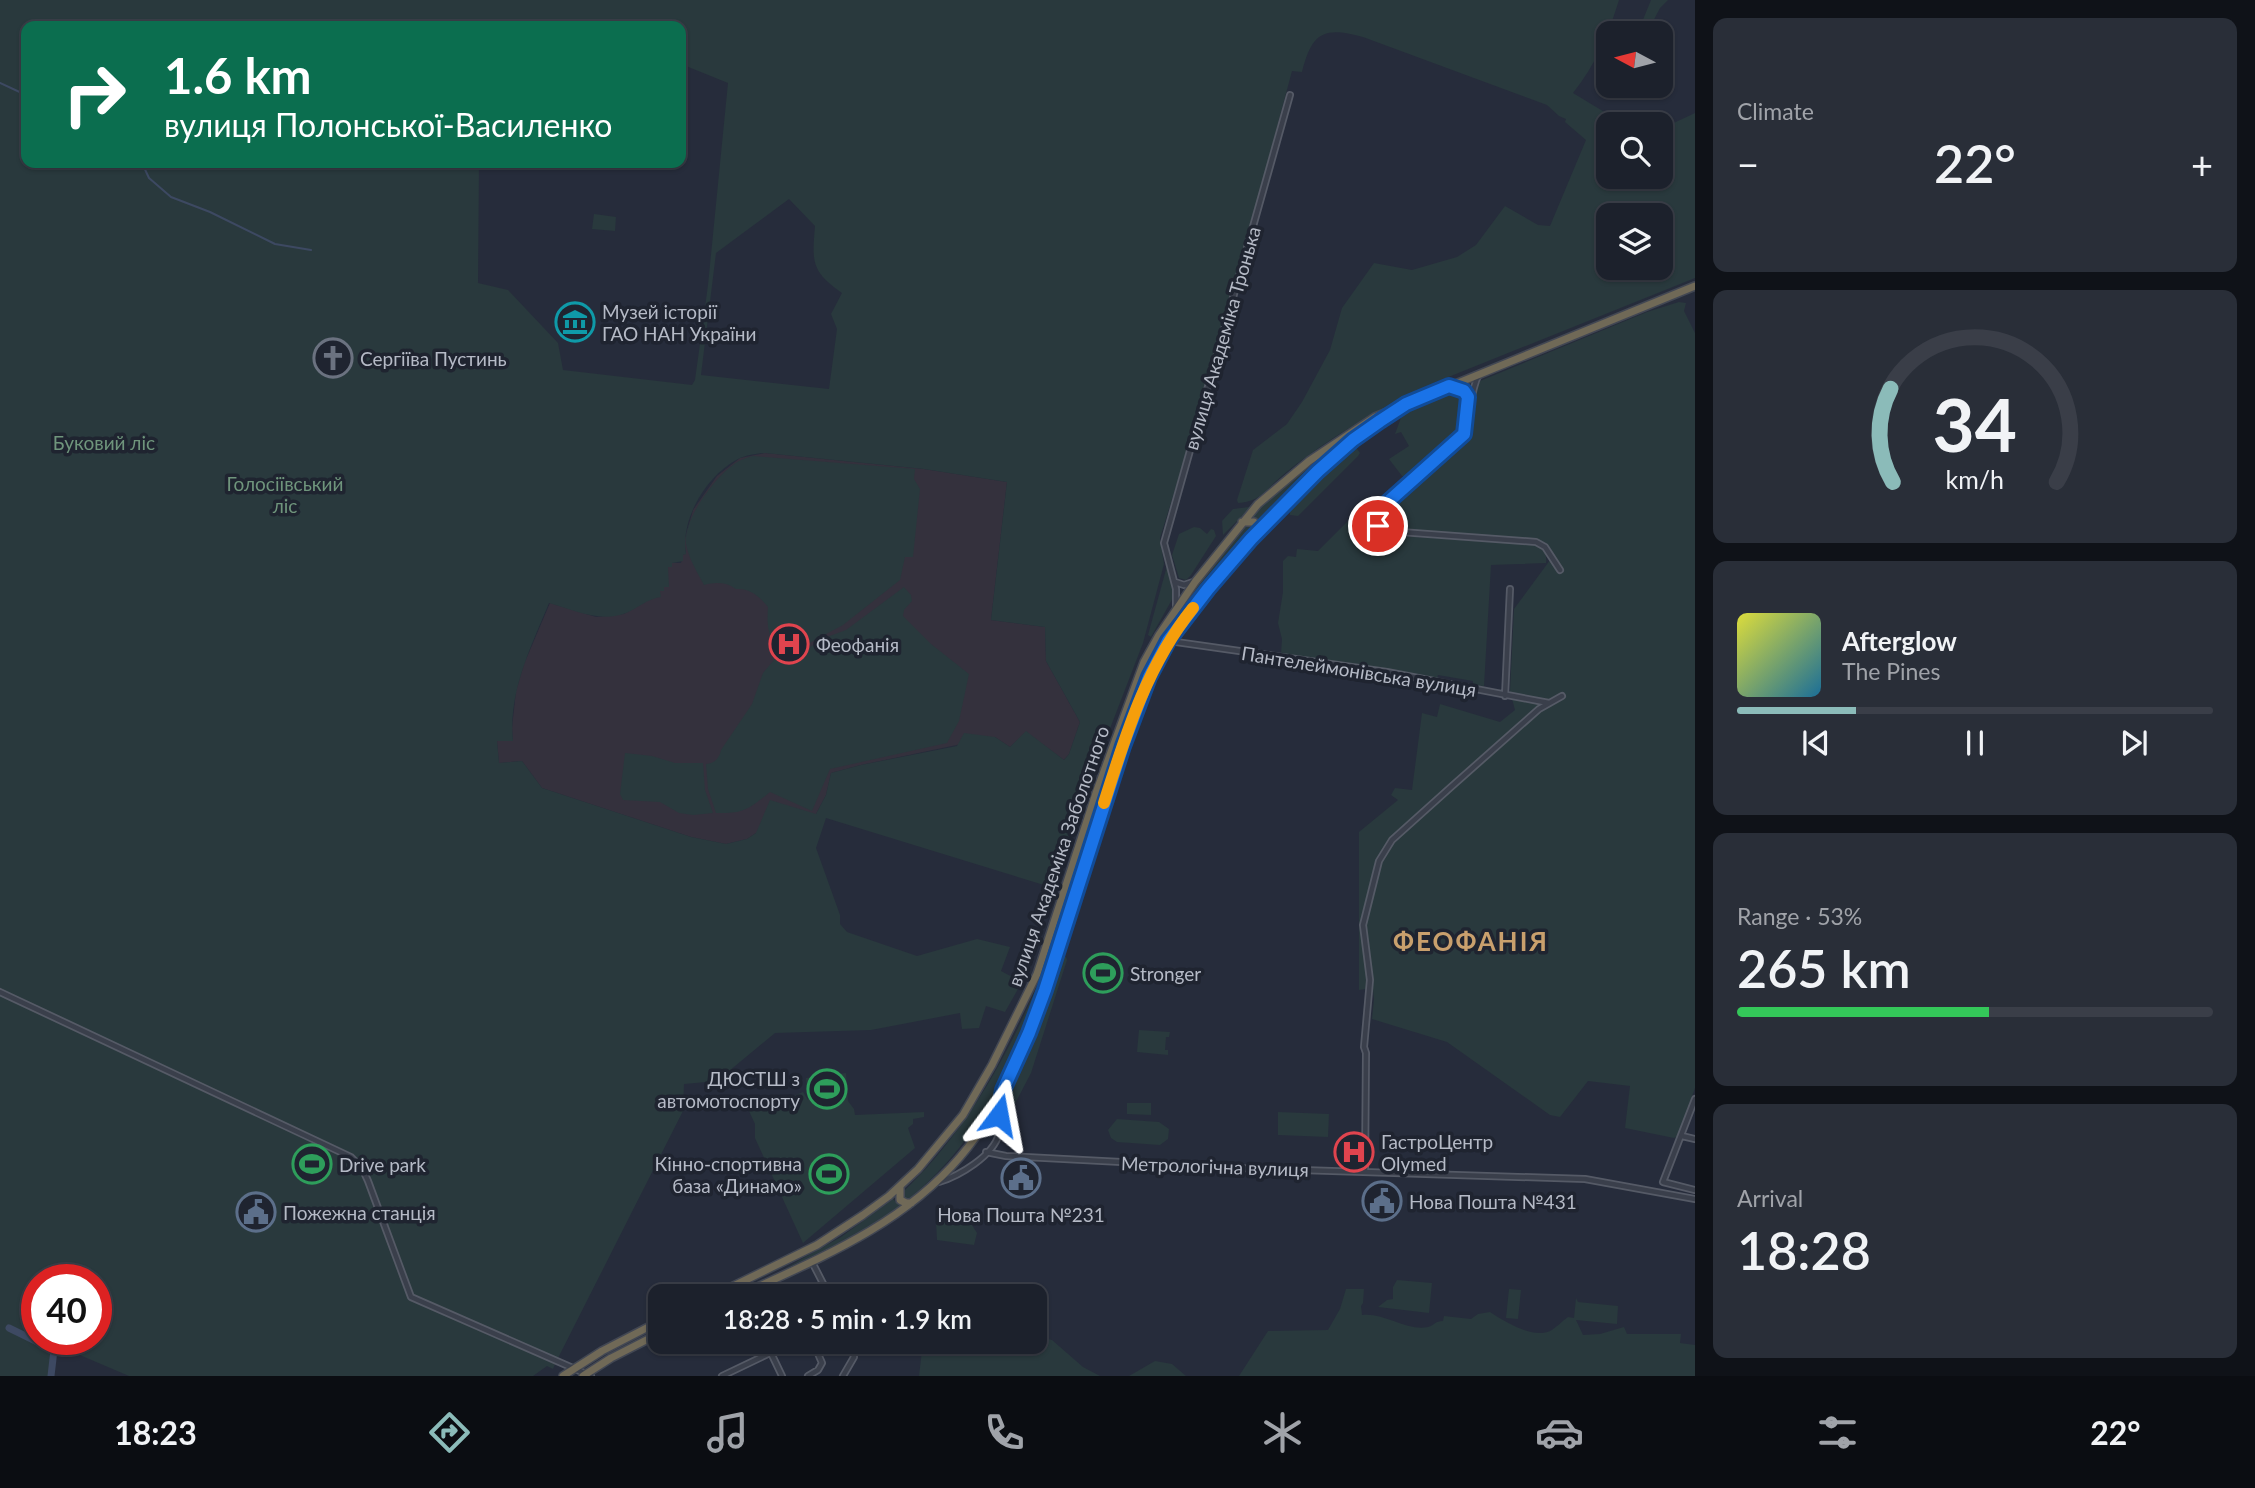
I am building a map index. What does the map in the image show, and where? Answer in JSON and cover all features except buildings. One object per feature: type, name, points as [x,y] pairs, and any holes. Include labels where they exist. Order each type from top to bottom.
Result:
[{"type":"highway","name":"вулиця Академіка Заболотного","points":[[737,1284],[823,1242],[863,1215],[901,1186],[963,1115],[1025,1002],[1048,946],[1093,800],[1133,687],[1159,635],[1176,609],[1242,522],[1279,485],[1327,448],[1375,417],[1695,286]]},
{"type":"highway","name":"вулиця Академіка Заболотного","points":[[764,1284],[867,1234],[913,1203],[972,1141],[1003,1090],[1029,1033],[1139,702],[1168,641],[1208,589],[1258,532],[1335,455],[1406,404]]},
{"type":"highway","points":[[1242,522],[1254,522],[1258,532]]},
{"type":"highway","points":[[901,1186],[900,1200],[913,1203]]},
{"type":"highway","points":[[563,1376],[648,1328]]},
{"type":"highway","points":[[586,1375],[648,1340]]},
{"type":"street","name":"вулиця Академіка Тронька","points":[[1176,609],[1174,582],[1164,543],[1290,95]]},
{"type":"street","points":[[1479,373],[1473,387],[1462,438],[1379,510],[1376,516],[1378,526],[1388,531],[1536,542],[1545,547],[1560,570]]},
{"type":"street","points":[[1449,386],[1466,394],[1469,406]]},
{"type":"street","points":[[1174,582],[1189,585],[1195,582]]},
{"type":"street","points":[[1505,695],[1510,589]]},
{"type":"street","name":"Пантелеймонівська вулиця","points":[[1168,641],[1387,672],[1549,703]]},
{"type":"street","points":[[1365,1172],[1364,1047],[1370,980],[1363,925],[1378,861],[1392,840],[1539,709],[1562,696]]},
{"type":"street","points":[[0,992],[357,1161],[373,1194],[411,1297],[586,1375]]},
{"type":"street","points":[[934,1183],[957,1174],[986,1153],[999,1136],[1003,1090]]},
{"type":"street","points":[[1695,1099],[1664,1184],[1695,1190]]},
{"type":"street","points":[[1682,1136],[1695,1139]]},
{"type":"street","name":"Метрологічна вулиця","points":[[986,1153],[1184,1166],[1585,1179],[1695,1199]]},
{"type":"street","points":[[811,1262],[823,1284]]},
{"type":"street","points":[[722,1376],[769,1354]]},
{"type":"street","points":[[771,1354],[782,1376]]},
{"type":"street","points":[[808,1376],[818,1370],[822,1363],[818,1354]]},
{"type":"street","points":[[843,1376],[853,1354]]},
{"type":"shaded area","name":"Феофанія","points":[[765,453],[924,469],[1007,482],[991,620],[1045,627],[1046,661],[1080,722],[1069,754],[1064,760],[1026,732],[1010,747],[995,737],[861,765],[831,773],[826,795],[816,814],[726,844],[691,837],[542,788],[522,761],[499,763],[497,741],[513,741],[516,691],[524,664],[550,603],[596,617],[624,614],[651,598],[664,587],[667,567],[671,563],[681,563],[686,553],[684,542],[693,510],[717,476],[740,458]]},
{"type":"green space","name":"Голосіївський ліс","points":[[0,0],[1619,0],[1612,21],[1596,21],[1596,58],[1573,93],[1604,112],[1596,112],[1596,189],[1673,189],[1673,123],[1695,113],[1695,278],[1436,382],[1356,424],[1283,475],[1263,494],[1253,500],[1238,503],[1253,450],[1287,424],[1302,402],[1330,350],[1342,308],[1374,263],[1412,270],[1457,257],[1476,245],[1505,206],[1538,225],[1550,226],[1586,140],[1565,122],[1566,119],[1547,105],[1363,37],[1338,32],[1321,36],[1310,49],[1302,72],[1292,71],[1211,374],[1160,538],[1164,564],[1143,643],[1089,783],[1057,889],[826,818],[816,848],[840,915],[840,924],[847,932],[917,956],[977,939],[1010,947],[1001,971],[1022,982],[1005,1012],[986,1006],[979,1028],[962,1029],[960,1013],[871,1030],[775,1033],[717,1081],[684,1084],[683,1111],[553,1369],[547,1366],[533,1376],[129,1376],[80,1355],[112,1355],[112,1264],[21,1264],[21,1355],[52,1355],[49,1376],[0,1376]],"holes":[[[21,21],[686,21],[686,66],[728,83],[708,285],[695,380],[692,385],[563,370],[558,343],[508,290],[478,283],[479,168],[21,168]],[[789,199],[815,226],[816,265],[824,278],[842,293],[831,314],[837,329],[829,389],[701,375],[716,253]],[[765,453],[924,469],[1007,482],[991,620],[1045,627],[1046,661],[1080,722],[1069,754],[1064,760],[1026,731],[1010,747],[995,737],[964,733],[957,746],[831,773],[826,795],[816,814],[770,800],[756,833],[747,839],[726,844],[691,837],[542,788],[522,761],[499,763],[497,741],[513,741],[512,723],[517,687],[549,603],[607,617],[626,613],[661,597],[660,591],[669,587],[668,567],[672,567],[672,563],[683,561],[683,555],[686,554],[687,527],[698,499],[727,466],[741,458]]]},
{"type":"green space","points":[[1651,0],[1668,0],[1653,21],[1642,21]]},
{"type":"green space","points":[[594,214],[616,217],[615,231],[592,229]]},
{"type":"green space","name":"Феофанія","points":[[1679,302],[1686,303],[1684,311],[1695,333],[1695,1088],[1678,1136],[1674,1138],[1625,1128],[1630,1086],[1588,1081],[1560,1117],[1550,1115],[1447,1042],[1372,1019],[1372,980],[1366,981],[1366,989],[1359,990],[1359,832],[1398,800],[1391,795],[1395,788],[1412,790],[1422,713],[1437,717],[1440,704],[1500,722],[1515,710],[1510,691],[1514,609],[1553,556],[1546,543],[1536,539],[1388,528],[1380,524],[1379,516],[1465,439],[1474,390],[1480,381],[1647,312]]},
{"type":"green space","points":[[1451,392],[1462,392],[1466,402],[1461,434],[1411,478],[1402,476],[1389,459],[1409,446],[1401,432],[1395,434],[1402,415]]},
{"type":"green space","points":[[1374,421],[1260,524],[1250,516],[1315,460]]},
{"type":"green space","points":[[1355,446],[1360,453],[1358,456],[1298,516],[1290,515],[1290,506],[1311,482],[1330,463]]},
{"type":"green space","points":[[753,456],[915,469],[914,479],[920,489],[913,557],[905,557],[900,580],[843,625],[800,648],[777,647],[768,628],[768,607],[754,594],[725,584],[704,585],[687,550],[686,534],[689,523],[701,500],[725,471]]},
{"type":"green space","points":[[1249,507],[1223,535],[1222,521],[1233,509]]},
{"type":"green space","points":[[1354,515],[1366,527],[1372,525],[1385,535],[1536,545],[1543,550],[1546,563],[1491,565],[1484,686],[1473,685],[1473,681],[1438,675],[1437,679],[1281,654],[1282,639],[1278,623],[1283,592],[1283,561],[1288,556],[1296,557],[1297,549],[1318,551]]},
{"type":"green space","points":[[1246,526],[1251,526],[1253,531],[1177,619],[1148,668],[1102,794],[1058,929],[1100,794],[1146,668],[1185,602]]},
{"type":"green space","points":[[1194,527],[1207,534],[1211,529],[1214,530],[1216,536],[1186,580],[1179,578],[1172,555],[1179,534]]},
{"type":"green space","points":[[1167,566],[1174,596],[1151,637],[1148,635]]},
{"type":"green space","points":[[904,587],[911,595],[912,601],[904,610],[903,616],[931,644],[969,674],[959,721],[947,743],[830,769],[812,811],[770,792],[746,809],[733,813],[716,813],[708,789],[706,764],[718,758],[752,704],[763,673],[780,656],[800,653],[827,637],[846,630]]},
{"type":"green space","points":[[625,753],[652,756],[675,763],[703,763],[705,790],[713,813],[679,813],[660,802],[623,800],[620,794]]},
{"type":"green space","points":[[1057,933],[1054,950],[1031,1014],[991,1101],[974,1128],[934,1177],[909,1199],[903,1199],[902,1193],[952,1137],[994,1073],[1029,1004]]},
{"type":"green space","points":[[1063,957],[1067,960],[1031,1073],[1008,1117],[1004,1118],[1005,1103],[1042,1022]]},
{"type":"green space","points":[[1139,1030],[1170,1032],[1169,1037],[1166,1037],[1165,1050],[1168,1050],[1168,1055],[1137,1052]]},
{"type":"green space","name":"Кінно-спортивна база «Динамо»","points":[[846,1073],[848,1101],[855,1115],[924,1112],[924,1117],[913,1119],[913,1124],[908,1128],[915,1148],[803,1243],[755,1138],[755,1124],[749,1111],[782,1096],[784,1100],[803,1092],[808,1100],[806,1078]]},
{"type":"green space","points":[[1127,1103],[1151,1103],[1151,1115],[1127,1114]]},
{"type":"green space","points":[[1278,1112],[1329,1114],[1328,1137],[1278,1135]]},
{"type":"green space","points":[[1117,1119],[1159,1122],[1169,1129],[1168,1139],[1160,1145],[1117,1142],[1111,1138],[1108,1130]]},
{"type":"green space","points":[[893,1199],[900,1206],[873,1225],[784,1269],[841,1237]]},
{"type":"green space","points":[[936,1222],[972,1225],[977,1233],[974,1245],[937,1240]]},
{"type":"green space","points":[[1397,1280],[1432,1283],[1429,1313],[1378,1307],[1393,1299],[1393,1287]]},
{"type":"green space","points":[[1346,1289],[1364,1289],[1362,1315],[1379,1316],[1420,1328],[1443,1321],[1444,1316],[1471,1319],[1478,1314],[1490,1312],[1518,1328],[1543,1333],[1552,1330],[1568,1317],[1574,1318],[1576,1298],[1578,1302],[1618,1306],[1617,1324],[1576,1320],[1583,1335],[1600,1334],[1624,1327],[1627,1334],[1681,1334],[1680,1343],[1695,1345],[1695,1376],[1239,1376],[1268,1331],[1328,1330],[1340,1309]]},
{"type":"green space","points":[[1509,1289],[1521,1290],[1518,1319],[1506,1318]]},
{"type":"green space","points":[[1047,1339],[1083,1367],[1100,1376],[919,1376],[922,1354],[1047,1354]]},
{"type":"green space","points":[[1155,1361],[1172,1364],[1186,1376],[1129,1376]]},
{"type":"waterway","points":[[0,83],[21,93]]},
{"type":"waterway","points":[[144,168],[149,178],[171,197],[210,212],[275,244],[311,250]]},
{"type":"waterway","points":[[9,1328],[54,1350],[51,1376]]},
{"type":"slow traffic","points":[[1104,803],[1149,677],[1168,641],[1193,608]]},
{"type":"place","name":"Музей історії ГАО НАН України","points":[[575,322]]},
{"type":"place","name":"Сергіїва Пустинь","points":[[333,358]]},
{"type":"place","name":"Феофанія","points":[[789,644]]},
{"type":"place","name":"Stronger","points":[[1103,973]]},
{"type":"place","name":"ДЮСТШ з автомотоспорту","points":[[827,1089]]},
{"type":"place","name":"ГастроЦентр Olymed","points":[[1354,1152]]},
{"type":"place","name":"Drive park","points":[[312,1164]]},
{"type":"place","name":"Кінно-спортивна база «Динамо»","points":[[829,1174]]},
{"type":"place","name":"Нова Пошта №231","points":[[1021,1178]]},
{"type":"place","name":"Нова Пошта №431","points":[[1382,1201]]},
{"type":"place","name":"Пожежна станція","points":[[256,1212]]},
{"type":"district","name":"ФЕОФАНІЯ","points":[[1471,941]]},
{"type":"route","points":[[999,1115],[1003,1090],[1045,990],[1104,801],[1132,722],[1149,677],[1168,641],[1251,539],[1335,455],[1406,404],[1449,386],[1464,391],[1469,406],[1462,438],[1379,510],[1376,516],[1378,526]]},
{"type":"park label","name":"Буковий ліс","points":[[104,442]]}]
